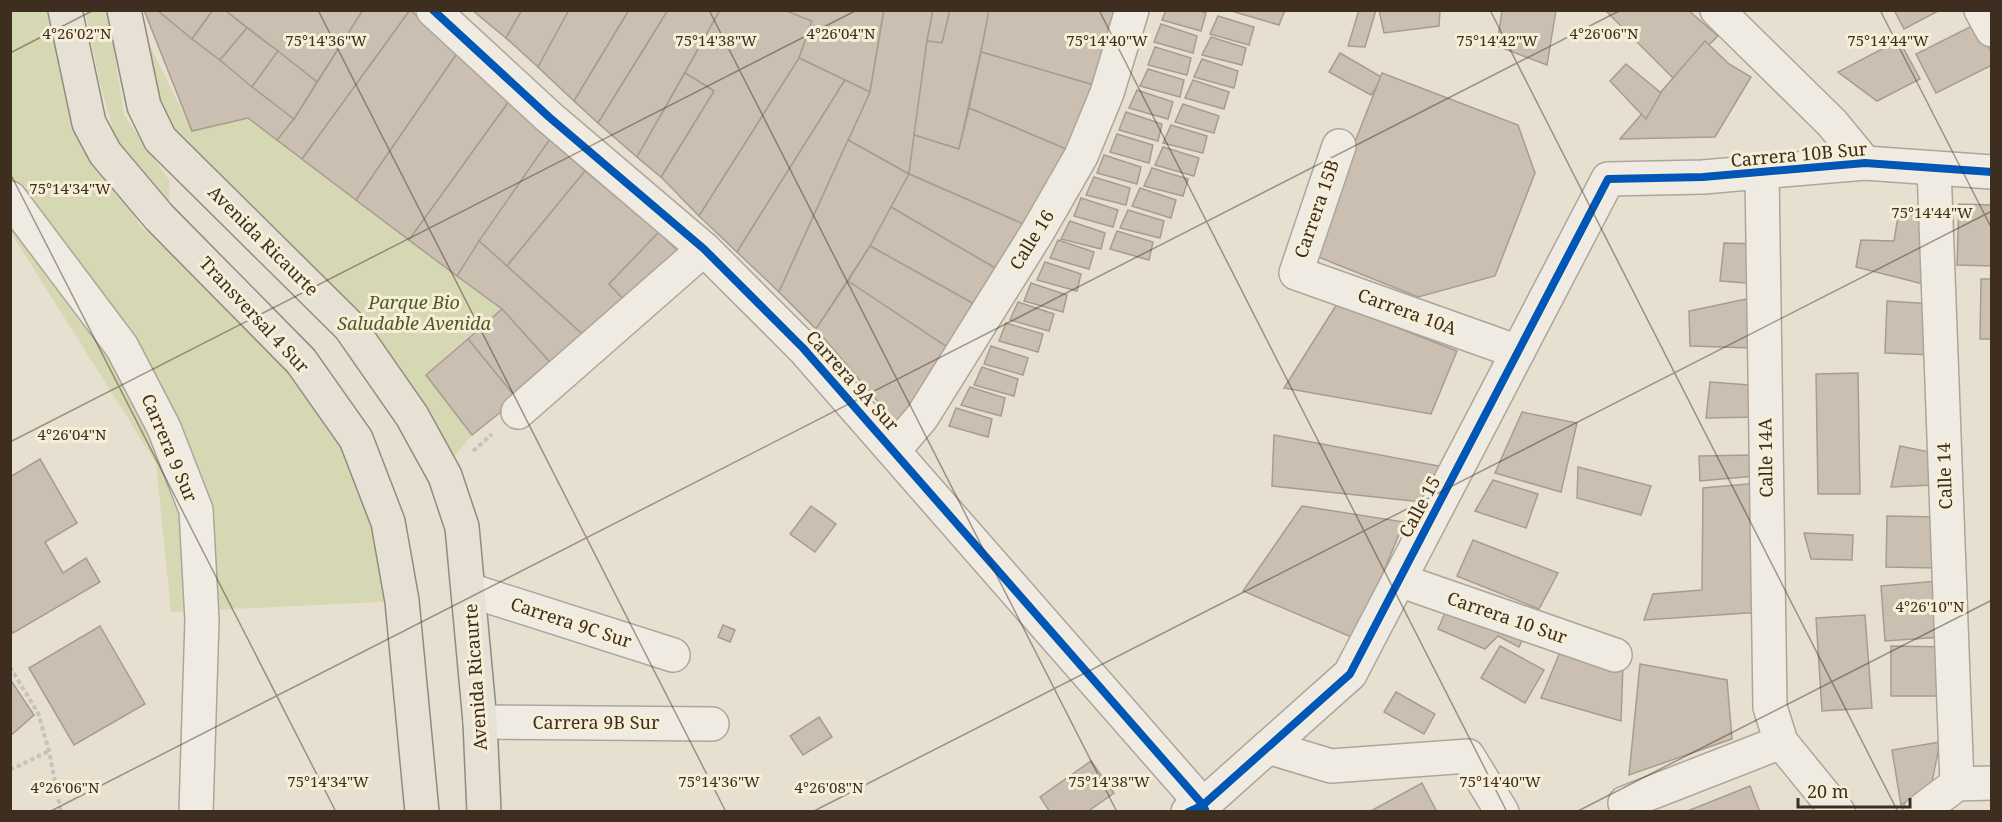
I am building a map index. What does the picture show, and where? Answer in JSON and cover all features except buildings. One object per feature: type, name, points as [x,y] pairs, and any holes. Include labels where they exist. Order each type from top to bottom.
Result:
[{"type":"main road","name":"Transversal 4 Sur","points":[[65,10],[89,123],[105,153],[159,217],[301,361],[356,439],[388,522],[400,590],[422,812]]},
{"type":"main road","name":"Avenida Ricaurte","points":[[124,10],[144,106],[160,139],[350,327],[412,416],[445,476],[462,527],[480,722],[484,812]]},
{"type":"street","name":"Carrera 9A Sur","points":[[433,10],[549,117],[704,249],[802,348],[894,450],[1199,809]]},
{"type":"street","name":"Calle 16","points":[[894,450],[922,417],[1038,231],[1081,156],[1107,93],[1132,10]]},
{"type":"street","points":[[1717,10],[1833,123],[1865,163]]},
{"type":"street","points":[[1982,10],[1992,30]]},
{"type":"street","name":"Carrera 15B","points":[[1296,273],[1339,146]]},
{"type":"street","name":"Carrera 10B Sur","points":[[1608,179],[1703,177],[1865,163],[1992,172]]},
{"type":"street","name":"Calle 14","points":[[1934,168],[1957,784]]},
{"type":"street","name":"Calle 14A","points":[[1762,173],[1770,707],[1781,742]]},
{"type":"street","name":"Calle 15","points":[[1199,809],[1350,674],[1608,179]]},
{"type":"street","name":"Carrera 9 Sur","points":[[10,198],[122,347],[164,428],[196,510],[202,620],[196,812]]},
{"type":"street","points":[[518,412],[704,249]]},
{"type":"street","name":"Carrera 10A","points":[[1296,273],[1518,352]]},
{"type":"street","name":"Carrera 10 Sur","points":[[1399,580],[1615,656]]},
{"type":"street","name":"Carrera 9C Sur","points":[[469,590],[673,655]]},
{"type":"street","name":"Carrera 9B Sur","points":[[480,722],[712,724]]},
{"type":"street","points":[[1627,807],[1781,742],[1838,812]]},
{"type":"street","points":[[1268,747],[1331,766],[1468,756],[1502,812]]},
{"type":"street","points":[[1920,812],[1957,784],[1992,783]]},
{"type":"path","points":[[445,476],[518,412]]},
{"type":"path","points":[[10,666],[38,713],[49,751],[61,812]]},
{"type":"path","points":[[10,770],[49,751]]},
{"type":"green space","points":[[11,11],[65,11],[89,123],[140,226],[245,321],[356,439],[402,601],[171,612],[156,463],[11,233]]},
{"type":"green space","points":[[85,11],[108,11],[124,115],[169,180],[170,237],[121,158],[99,79]]},
{"type":"green space","name":"Parque Bio Saludable Avenida","points":[[133,11],[192,131],[248,118],[502,309],[426,375],[472,435],[449,463],[148,107]]},
{"type":"cycle path","points":[[433,10],[549,117],[704,249],[803,348],[1203,805],[1206,812]]},
{"type":"cycle path","points":[[1188,812],[1203,805],[1350,674],[1608,179],[1703,177],[1865,163],[1992,172]]}]
